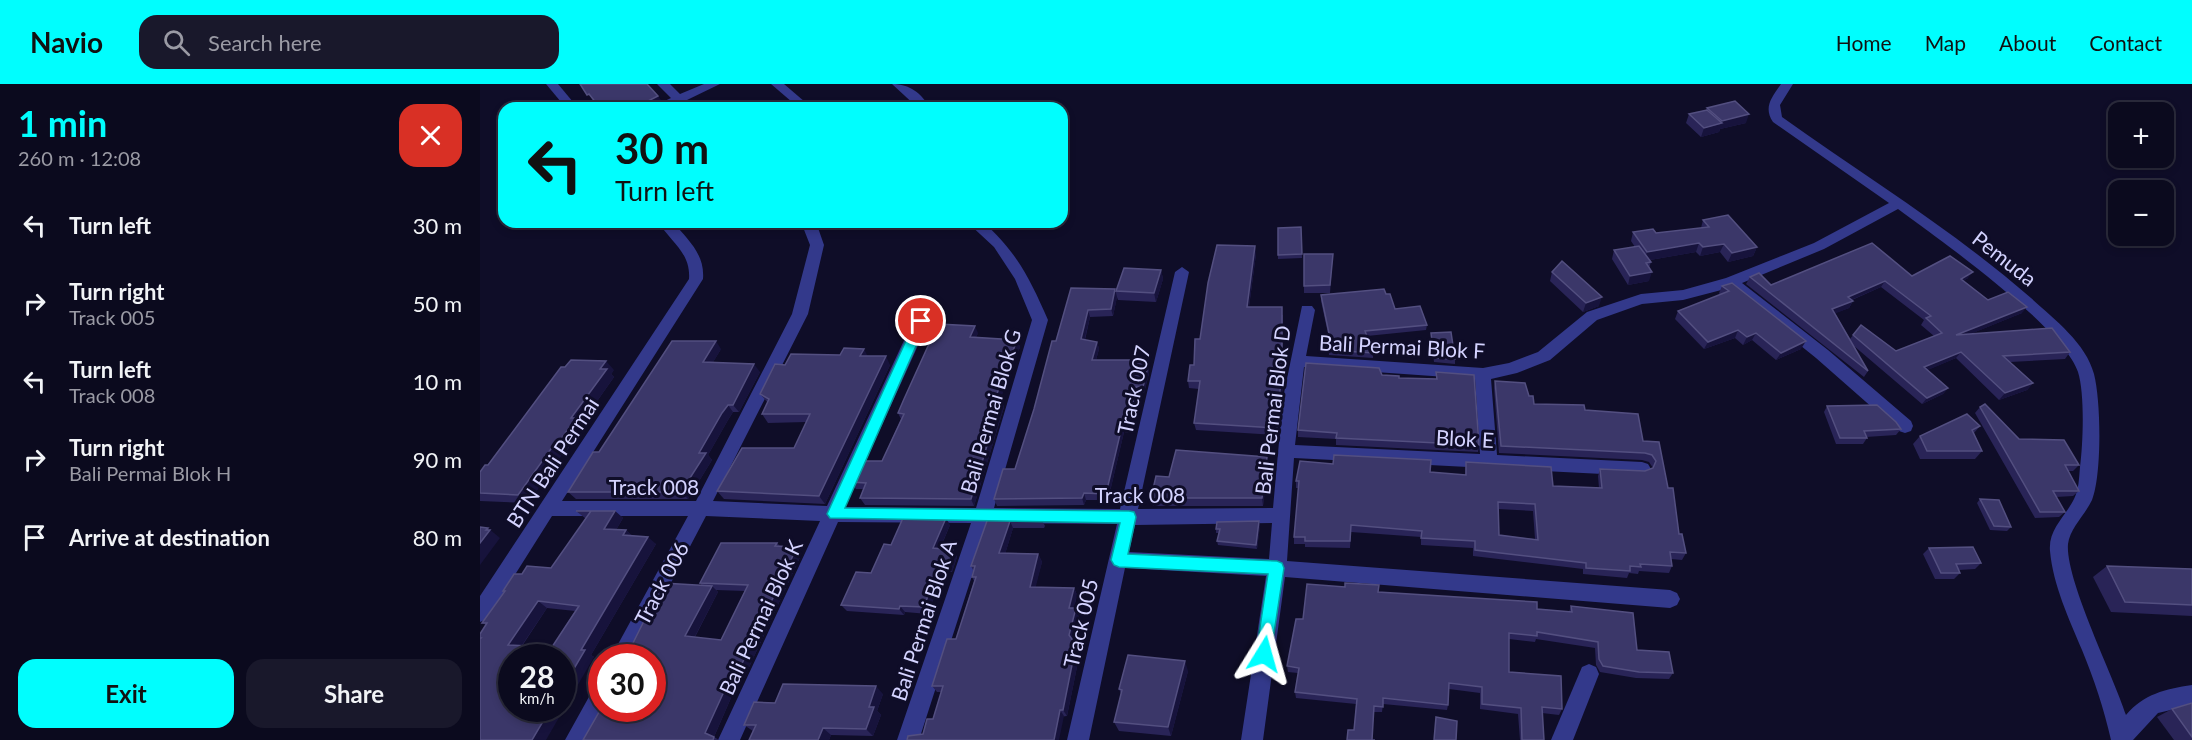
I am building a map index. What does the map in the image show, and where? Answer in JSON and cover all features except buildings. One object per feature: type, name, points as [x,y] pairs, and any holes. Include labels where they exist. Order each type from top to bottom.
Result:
[{"type":"street","points":[[552,84],[567,102]]},
{"type":"street","points":[[663,84],[682,102]]},
{"type":"street","points":[[671,102],[714,84]]},
{"type":"street","points":[[777,84],[799,102]]},
{"type":"street","points":[[898,84],[920,102]]},
{"type":"street","name":"Pemuda","points":[[1787,84],[1774,105],[1774,114],[1777,118],[1945,238],[2036,310],[2069,342],[2084,363],[2089,427],[2088,482],[2082,504],[2062,531],[2059,548],[2065,582],[2110,699],[2121,738]]},
{"type":"street","name":"Bali Permai Blok F","points":[[1297,361],[1483,374],[1511,369],[1545,356],[1584,321],[1607,310],[1641,299],[1683,295],[1731,282],[1819,246],[1897,204]]},
{"type":"street","name":"BTN Bali Permai","points":[[480,613],[662,335],[696,279],[698,266],[675,228]]},
{"type":"street","name":"Track 006","points":[[628,644],[701,508],[800,314],[817,245],[810,228]]},
{"type":"street","name":"Bali Permai Blok G","points":[[981,228],[999,244],[1016,269],[1040,320],[983,515]]},
{"type":"street","name":"Track 007","points":[[1129,517],[1182,273]]},
{"type":"street","points":[[1731,282],[1822,354],[1905,426]]},
{"type":"street","name":"Bali Permai Blok D","points":[[1283,515],[1286,451],[1297,361],[1307,310]]},
{"type":"street","name":"Bali Permai Blok K","points":[[729,740],[835,514],[921,321]]},
{"type":"street","points":[[1483,374],[1488,461]]},
{"type":"street","name":"Blok E","points":[[1286,451],[1642,469]]},
{"type":"street","name":"Track 008","points":[[549,509],[701,508],[835,514],[1129,517],[1283,515]]},
{"type":"street","name":"Bali Permai Blok A","points":[[908,740],[983,515]]},
{"type":"street","points":[[1252,740],[1283,515]]},
{"type":"street","name":"Track 005","points":[[1078,740],[1129,517]]},
{"type":"street","points":[[1119,560],[1277,568],[1670,599]]},
{"type":"street","points":[[1562,740],[1589,674]]},
{"type":"street","points":[[2121,738],[2148,706],[2160,699],[2192,694]]},
{"type":"street","points":[[576,740],[588,718]]},
{"type":"route","points":[[921,321],[835,514],[1129,517],[1119,560],[1277,568],[1264,654]]}]
